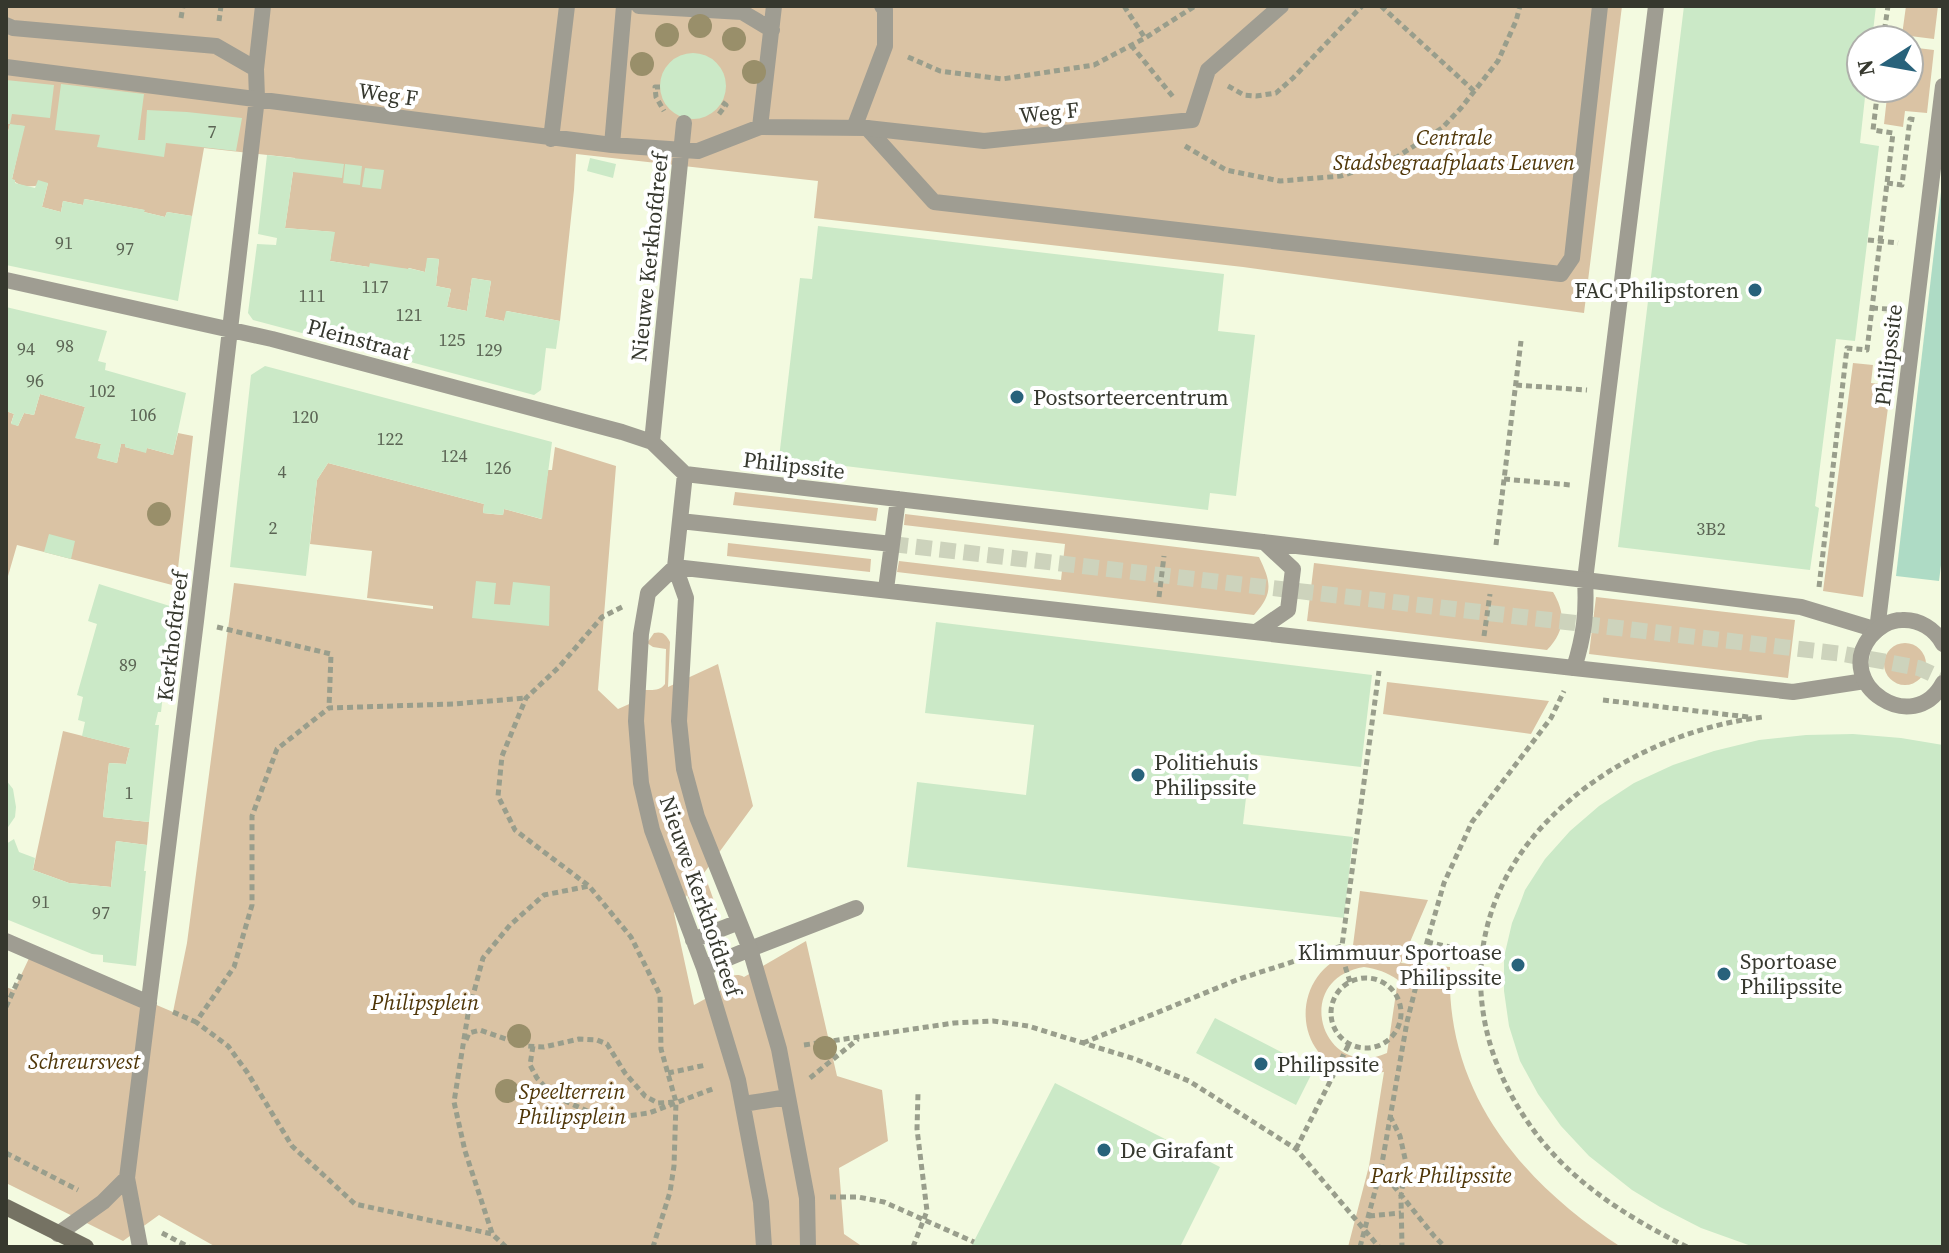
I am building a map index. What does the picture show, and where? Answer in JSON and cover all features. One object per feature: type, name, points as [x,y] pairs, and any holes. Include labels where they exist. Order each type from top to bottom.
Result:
[{"type":"main road","points":[[6,1207],[86,1247]]},
{"type":"street","name":"Kerkhofdreef","points":[[140,1247],[127,1178],[257,98],[256,69],[263,6]]},
{"type":"street","points":[[551,139],[567,6]]},
{"type":"street","points":[[612,145],[624,6]]},
{"type":"street","points":[[639,6],[742,12],[772,30]]},
{"type":"street","points":[[760,127],[774,6]]},
{"type":"street","points":[[882,6],[885,10],[885,46],[860,128],[934,202],[1561,274],[1572,258],[1600,6]]},
{"type":"street","points":[[1192,120],[1208,70],[1281,6]]},
{"type":"street","points":[[1574,668],[1583,641],[1587,610],[1585,580],[1656,6]]},
{"type":"street","points":[[6,25],[216,46],[256,69]]},
{"type":"street","name":"Weg F","points":[[6,67],[551,139],[698,151],[760,127],[860,128],[984,141],[1192,120]]},
{"type":"street","name":"Philipssite","points":[[1865,681],[1862,653],[1877,630],[1943,86]]},
{"type":"street","name":"Nieuwe Kerkhofdreef","points":[[652,442],[684,123]]},
{"type":"street","name":"Pleinstraat","points":[[6,280],[230,329],[607,428],[652,442],[685,474]]},
{"type":"street","name":"Philipssite","points":[[685,474],[1801,607],[1877,630]]},
{"type":"street","name":"Nieuwe Kerkhofdreef","points":[[685,474],[675,567],[686,598],[679,721],[684,769],[697,817],[750,949],[779,1049],[807,1198],[808,1247]]},
{"type":"street","points":[[886,589],[898,499]]},
{"type":"street","points":[[680,521],[892,544]]},
{"type":"street","points":[[1256,632],[1288,610],[1293,569],[1264,542]]},
{"type":"street","points":[[648,593],[675,567],[1793,692],[1865,681],[1873,693],[1885,702],[1899,706],[1914,706],[1928,700],[1943,683]]},
{"type":"street","name":"Nieuwe Kerkhofdreef","points":[[648,593],[641,634],[636,721],[641,783],[652,830],[704,968],[738,1080],[761,1202],[764,1247]]},
{"type":"street","points":[[1877,630],[1889,622],[1903,619],[1917,621],[1929,627],[1943,641]]},
{"type":"street","points":[[704,968],[856,908]]},
{"type":"street","points":[[693,940],[739,922]]},
{"type":"street","points":[[6,941],[149,1003]]},
{"type":"street","points":[[743,1104],[788,1097]]},
{"type":"street","points":[[58,1234],[103,1202],[127,1178]]},
{"type":"path","points":[[1124,6],[1145,38]]},
{"type":"path","points":[[885,46],[940,71],[1002,79],[1094,65],[1145,38],[1195,6]]},
{"type":"path","points":[[1208,70],[1244,95],[1276,93],[1362,6]]},
{"type":"path","points":[[1381,6],[1474,91]]},
{"type":"path","points":[[1131,45],[1192,120],[1183,144],[1226,170],[1280,181],[1341,176],[1397,157],[1442,128],[1498,61],[1520,6]]},
{"type":"path","points":[[1821,572],[1847,348],[1867,350],[1893,133],[1873,130],[1876,104]]},
{"type":"path","points":[[1887,183],[1902,185],[1910,119]]},
{"type":"path","points":[[1872,308],[1888,309],[1886,323]]},
{"type":"path","points":[[1482,657],[1521,341]]},
{"type":"path","points":[[1879,376],[1882,349]]},
{"type":"path","points":[[1516,385],[1608,392]]},
{"type":"path","points":[[1504,479],[1597,487]]},
{"type":"path","points":[[1156,620],[1167,531]]},
{"type":"path","points":[[648,593],[602,617],[559,667],[526,698],[502,756],[498,796],[515,830],[589,886],[631,937],[660,995],[661,1049],[676,1102],[670,1192],[653,1247]]},
{"type":"path","points":[[196,621],[331,654],[329,708]]},
{"type":"path","points":[[1360,1247],[1381,1169],[1403,1022],[1444,883],[1472,822],[1551,718],[1574,668]]},
{"type":"path","points":[[1350,982],[1343,964],[1342,946],[1379,671]]},
{"type":"path","points":[[492,1234],[355,1204],[292,1146],[228,1046],[196,1022],[234,967],[252,905],[252,816],[277,749],[329,708],[526,698]]},
{"type":"path","points":[[1687,1247],[1648,1228],[1597,1193],[1543,1141],[1518,1107],[1499,1070],[1486,1032],[1480,993],[1482,954],[1489,916],[1505,879],[1526,845],[1553,814],[1623,763],[1664,743],[1708,728],[1767,716]]},
{"type":"path","points":[[506,1247],[492,1234],[465,1151],[454,1102],[468,1014],[483,958],[510,925],[544,895],[589,886]]},
{"type":"path","points":[[1427,942],[1482,954]]},
{"type":"path","points":[[1082,1043],[1239,979],[1342,946]]},
{"type":"path","points":[[6,1007],[32,952]]},
{"type":"path","points":[[1374,979],[1396,995],[1403,1022],[1391,1037],[1376,1047],[1349,1044],[1336,1031],[1331,1014],[1335,996],[1350,982],[1374,979]]},
{"type":"path","points":[[803,1045],[954,1023],[993,1021],[1028,1026],[1135,1059],[1189,1081],[1296,1149],[1379,1247]]},
{"type":"path","points":[[462,1049],[469,1033],[480,1030],[526,1046],[544,1047],[579,1039],[597,1040],[607,1044],[625,1073],[645,1096],[658,1103],[676,1102]]},
{"type":"path","points":[[788,1097],[860,1037]]},
{"type":"path","points":[[1296,1149],[1349,1044]]},
{"type":"path","points":[[533,1046],[530,1065],[552,1095],[596,1115],[620,1117],[649,1113],[738,1080]]},
{"type":"path","points":[[668,1073],[706,1065]]},
{"type":"path","points":[[913,1247],[927,1211],[917,1129],[918,1093]]},
{"type":"path","points":[[1390,1116],[1400,1136],[1406,1163],[1401,1196],[1402,1247]]},
{"type":"path","points":[[1381,1169],[1445,1247]]},
{"type":"path","points":[[829,1197],[858,1197],[884,1202],[974,1242]]},
{"type":"path","points":[[1369,1216],[1401,1213]]},
{"type":"green space","name":"Centrale Stadsbegraafplaats Leuven","points":[[6,6],[1622,6],[1584,313],[1243,267],[814,218],[818,181],[576,154],[560,321],[507,311],[504,321],[485,317],[491,281],[472,278],[467,311],[447,307],[451,289],[436,286],[439,259],[428,258],[425,272],[330,261],[334,232],[285,228],[295,158],[204,148],[192,216],[167,212],[165,217],[85,199],[83,205],[63,201],[61,212],[42,207],[48,183],[29,186],[12,179],[24,126],[10,125],[6,139]]},
{"type":"green space","points":[[1906,6],[1938,6],[1934,39],[1925,38],[1925,24],[1904,24]]},
{"type":"green space","points":[[1925,49],[1934,50],[1927,113],[1905,111],[1903,127],[1884,124],[1886,104],[1925,104]]},
{"type":"green space","points":[[1853,363],[1873,365],[1871,383],[1891,385],[1863,597],[1823,591]]},
{"type":"green space","points":[[40,394],[85,407],[76,438],[101,444],[98,458],[117,463],[121,444],[145,452],[147,448],[173,455],[178,433],[193,436],[176,586],[17,545],[6,583],[6,411],[14,414],[11,423],[18,426],[24,413],[34,415]]},
{"type":"green space","name":"Philipsplein","points":[[555,447],[616,466],[598,690],[618,709],[645,697],[645,690],[656,690],[665,684],[666,649],[647,643],[654,633],[664,634],[670,642],[668,687],[718,664],[753,806],[704,873],[719,915],[705,922],[698,921],[687,895],[674,913],[694,1005],[725,988],[732,976],[744,977],[806,941],[837,1076],[882,1090],[888,1141],[839,1168],[844,1234],[863,1247],[216,1247],[159,1215],[123,1241],[6,1183],[6,987],[14,990],[32,952],[173,1012],[187,943],[234,583],[433,609],[433,606],[367,598],[372,551],[310,544],[317,480],[328,463],[484,504],[483,513],[503,515],[504,509],[541,519],[548,470],[552,470]]},
{"type":"green space","points":[[735,492],[878,508],[876,521],[733,505]]},
{"type":"green space","points":[[905,514],[1259,557],[1268,581],[1268,594],[1254,615],[897,572],[899,561],[1061,580],[1065,544],[904,525]]},
{"type":"green space","points":[[728,543],[871,559],[870,572],[727,556]]},
{"type":"green space","points":[[1314,563],[1553,592],[1562,622],[1547,650],[1307,621]]},
{"type":"green space","points":[[1596,597],[1795,620],[1788,678],[1589,654]]},
{"type":"green space","points":[[1905,643],[1920,649],[1926,664],[1920,679],[1905,685],[1890,679],[1884,664],[1890,649]]},
{"type":"green space","points":[[1387,682],[1549,701],[1531,734],[1383,714]]},
{"type":"green space","points":[[63,731],[130,748],[126,764],[109,763],[103,817],[149,822],[147,845],[116,841],[111,887],[69,883],[33,870]]},
{"type":"green space","name":"Park Philipssite","points":[[1360,891],[1428,900],[1401,963],[1450,967],[1452,1012],[1461,1054],[1476,1093],[1496,1130],[1551,1193],[1621,1247],[1348,1247],[1369,1166],[1384,1072],[1357,1074],[1332,1064],[1317,1050],[1308,1033],[1306,1014],[1309,994],[1317,977],[1332,962],[1352,953]],"holes":[[[1364,967],[1398,980],[1387,1053],[1364,1058],[1346,1053],[1332,1042],[1323,1025],[1322,1007],[1327,990],[1341,975]]]},
{"type":"shaded area","points":[[1943,175],[1943,549],[1939,581],[1896,576]]},
{"type":"building","name":"FAC Philipstoren","points":[[1684,6],[1876,6],[1874,24],[1845,24],[1845,104],[1864,104],[1860,143],[1879,146],[1855,341],[1836,339],[1810,570],[1618,547]]},
{"type":"building","points":[[693,53],[706,56],[716,63],[723,73],[726,86],[723,99],[716,109],[706,116],[693,119],[680,116],[670,109],[663,99],[660,86],[663,73],[670,63],[680,56]]},
{"type":"building","points":[[6,80],[54,85],[50,118],[12,114],[10,124],[6,124]]},
{"type":"building","points":[[61,84],[144,94],[138,140],[145,140],[147,110],[242,118],[236,151],[166,143],[164,157],[97,147],[100,135],[55,130]]},
{"type":"building","points":[[10,124],[25,126],[12,179],[15,183],[35,188],[38,180],[48,183],[42,207],[61,212],[63,201],[83,205],[84,199],[145,210],[165,217],[167,212],[192,216],[178,301],[6,265],[6,139]]},
{"type":"building","points":[[267,155],[344,164],[342,178],[293,172],[285,228],[335,232],[330,261],[369,267],[370,263],[425,272],[427,258],[439,259],[436,286],[451,289],[447,307],[467,311],[472,278],[491,281],[485,317],[504,321],[506,311],[560,321],[556,349],[546,348],[541,390],[534,395],[253,320],[248,313],[257,244],[276,245],[277,238],[258,234]]},
{"type":"building","points":[[590,158],[616,164],[613,178],[587,171]]},
{"type":"building","points":[[345,164],[362,166],[360,185],[343,183]]},
{"type":"building","points":[[365,168],[384,170],[381,189],[362,187]]},
{"type":"building","name":"Postsorteercentrum","points":[[818,226],[1224,274],[1218,331],[1255,335],[1236,496],[1210,493],[1208,510],[779,458],[800,278],[812,279]]},
{"type":"building","points":[[6,307],[107,331],[98,361],[106,363],[105,370],[186,393],[173,455],[147,448],[146,453],[121,444],[117,463],[97,458],[101,444],[75,438],[85,407],[40,394],[34,415],[24,413],[18,426],[11,424],[14,414],[6,411]]},
{"type":"building","points":[[265,366],[552,442],[542,519],[504,509],[503,515],[483,513],[484,504],[328,463],[317,480],[306,576],[230,567],[251,375]]},
{"type":"building","points":[[49,534],[75,541],[71,559],[44,552]]},
{"type":"building","points":[[476,581],[496,583],[494,604],[510,605],[513,582],[550,586],[549,626],[472,618]]},
{"type":"building","points":[[99,584],[173,607],[170,638],[165,651],[168,651],[161,712],[158,712],[155,725],[159,725],[149,822],[103,817],[109,763],[126,764],[130,748],[82,736],[85,722],[78,720],[83,697],[77,695],[97,624],[88,621]]},
{"type":"building","name":"Politiehuis Philipssite","points":[[936,622],[1372,675],[1361,767],[1251,754],[1243,824],[1353,837],[1344,918],[907,867],[917,782],[1026,795],[1034,725],[925,713]]},
{"type":"building","name":"Sportoase Philipssite","points":[[1853,734],[1943,745],[1943,1247],[1754,1247],[1701,1228],[1632,1190],[1589,1156],[1561,1126],[1520,1061],[1509,1026],[1504,991],[1504,957],[1512,923],[1525,890],[1545,859],[1570,831],[1599,806],[1634,783],[1673,765],[1759,740]]},
{"type":"building","points":[[6,780],[13,789],[16,807],[15,817],[6,830]]},
{"type":"building","points":[[14,839],[19,852],[35,858],[33,870],[69,883],[111,887],[116,841],[147,845],[136,966],[103,962],[103,955],[92,954],[6,919],[6,844]]},
{"type":"building","points":[[1215,1018],[1314,1069],[1296,1105],[1196,1053]]},
{"type":"building","name":"De Girafant","points":[[1055,1083],[1220,1167],[1180,1247],[971,1247]]},
{"type":"tunnel","points":[[892,544],[1843,654],[1919,668],[1943,679]]},
{"type":"place","name":"FAC Philipstoren","points":[[1755,290]]},
{"type":"place","name":"Postsorteercentrum","points":[[1017,397]]},
{"type":"place","name":"Politiehuis Philipssite","points":[[1138,775]]},
{"type":"place","name":"Klimmuur Sportoase Philipssite","points":[[1518,965]]},
{"type":"place","name":"Sportoase Philipssite","points":[[1724,974]]},
{"type":"place","name":"Philipssite","points":[[1261,1064]]},
{"type":"place","name":"De Girafant","points":[[1104,1150]]},
{"type":"park label","name":"Schreursvest","points":[[84,1061]]},
{"type":"park label","name":"Speelterrein Philipsplein","points":[[572,1104]]}]
